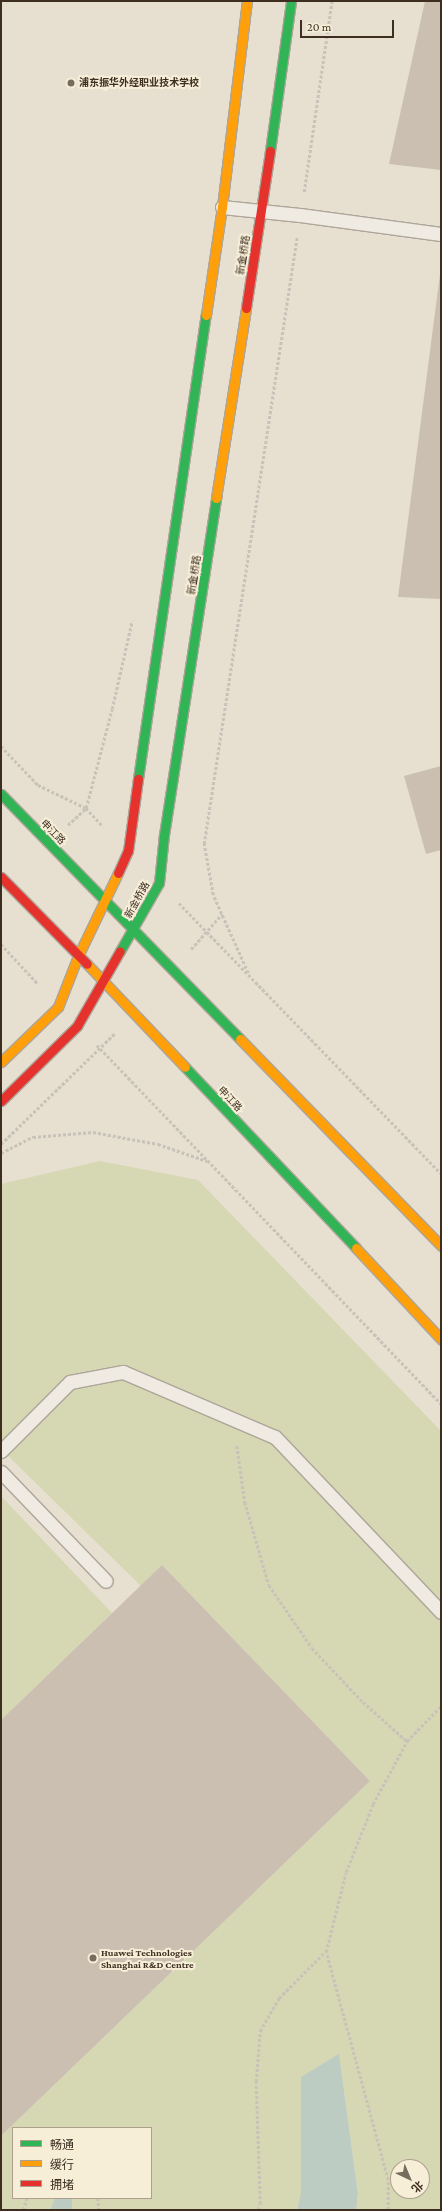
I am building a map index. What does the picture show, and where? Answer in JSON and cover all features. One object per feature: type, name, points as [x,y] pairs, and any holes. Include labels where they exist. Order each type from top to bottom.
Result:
[{"type":"street","points":[[1,1062],[58,1007],[78,956],[106,902],[128,851],[222,207],[247,1]]},
{"type":"street","name":"新金桥路","points":[[1,1101],[77,1026],[159,883],[165,828],[261,212],[291,1]]},
{"type":"street","name":"申江路","points":[[1,794],[441,1246]]},
{"type":"street","name":"申江路","points":[[1,877],[104,981],[441,1339]]},
{"type":"lane","points":[[222,207],[300,215],[441,234]]},
{"type":"lane","points":[[1,1450],[70,1382],[123,1372],[275,1437],[441,1612]]},
{"type":"lane","points":[[1,1472],[106,1581]]},
{"type":"path","points":[[248,973],[213,895],[204,844],[332,1]]},
{"type":"path","points":[[1,746],[38,785],[86,808],[96,770]]},
{"type":"path","points":[[222,914],[207,932],[441,1174]]},
{"type":"path","points":[[1,1144],[100,1049],[441,1404]]},
{"type":"path","points":[[1,1153],[33,1137],[94,1132],[158,1144],[208,1162]]},
{"type":"path","points":[[233,1420],[245,1502],[269,1585],[312,1648],[363,1702],[407,1741]]},
{"type":"path","points":[[388,2210],[388,2180],[326,1952],[346,1872],[373,1804],[407,1741],[441,1706]]},
{"type":"path","points":[[258,2210],[260,2204],[256,2082],[260,2031],[279,1998],[326,1952]]},
{"type":"path","points":[[23,2210],[28,2199]]},
{"type":"path","points":[[98,2199],[99,2210]]},
{"type":"green space","points":[[100,1161],[198,1180],[441,1431],[441,2210],[356,2210],[358,2194],[339,2054],[297,2210],[72,2210],[72,2199],[152,2199],[152,2127],[12,2127],[12,2199],[55,2199],[50,2210],[1,2210],[1,2136],[370,1781],[162,1565],[141,1586],[1,1449],[1,1184]]},
{"type":"green space","points":[[1,1496],[112,1613],[1,1720]]},
{"type":"shaded area","points":[[339,2054],[358,2194],[356,2210],[297,2210],[301,2193],[301,2077]]},
{"type":"shaded area","points":[[55,2199],[72,2199],[72,2210],[50,2210]]},
{"type":"building","points":[[425,1],[441,1],[441,170],[389,164]]},
{"type":"building","points":[[440,274],[441,599],[398,597]]},
{"type":"building","points":[[441,766],[441,850],[426,854],[404,776]]},
{"type":"building","name":"Huawei Technologies Shanghai R&D Centre","points":[[162,1565],[370,1781],[1,2136],[1,1720]]},
{"type":"traffic: fast","points":[[270,151],[291,1]]},
{"type":"traffic: fast","points":[[138,779],[206,315]]},
{"type":"traffic: fast","points":[[120,951],[159,883],[164,835],[216,498]]},
{"type":"traffic: fast","points":[[1,794],[240,1039]]},
{"type":"traffic: fast","points":[[185,1067],[356,1248]]},
{"type":"traffic: slow","points":[[206,315],[222,207],[247,1]]},
{"type":"traffic: slow","points":[[216,498],[246,308]]},
{"type":"traffic: slow","points":[[1,1062],[58,1007],[78,956],[118,873]]},
{"type":"traffic: slow","points":[[87,964],[185,1067]]},
{"type":"traffic: slow","points":[[240,1039],[441,1246]]},
{"type":"traffic: slow","points":[[356,1248],[441,1339]]},
{"type":"traffic: jam","points":[[246,308],[270,151]]},
{"type":"traffic: jam","points":[[118,873],[128,851],[138,779]]},
{"type":"traffic: jam","points":[[1,877],[87,964]]},
{"type":"traffic: jam","points":[[1,1101],[77,1026],[120,951]]},
{"type":"place","name":"浦东振华外经职业技术学校","points":[[71,83]]},
{"type":"place","name":"Huawei Technologies Shanghai R&D Centre","points":[[93,1958]]}]
